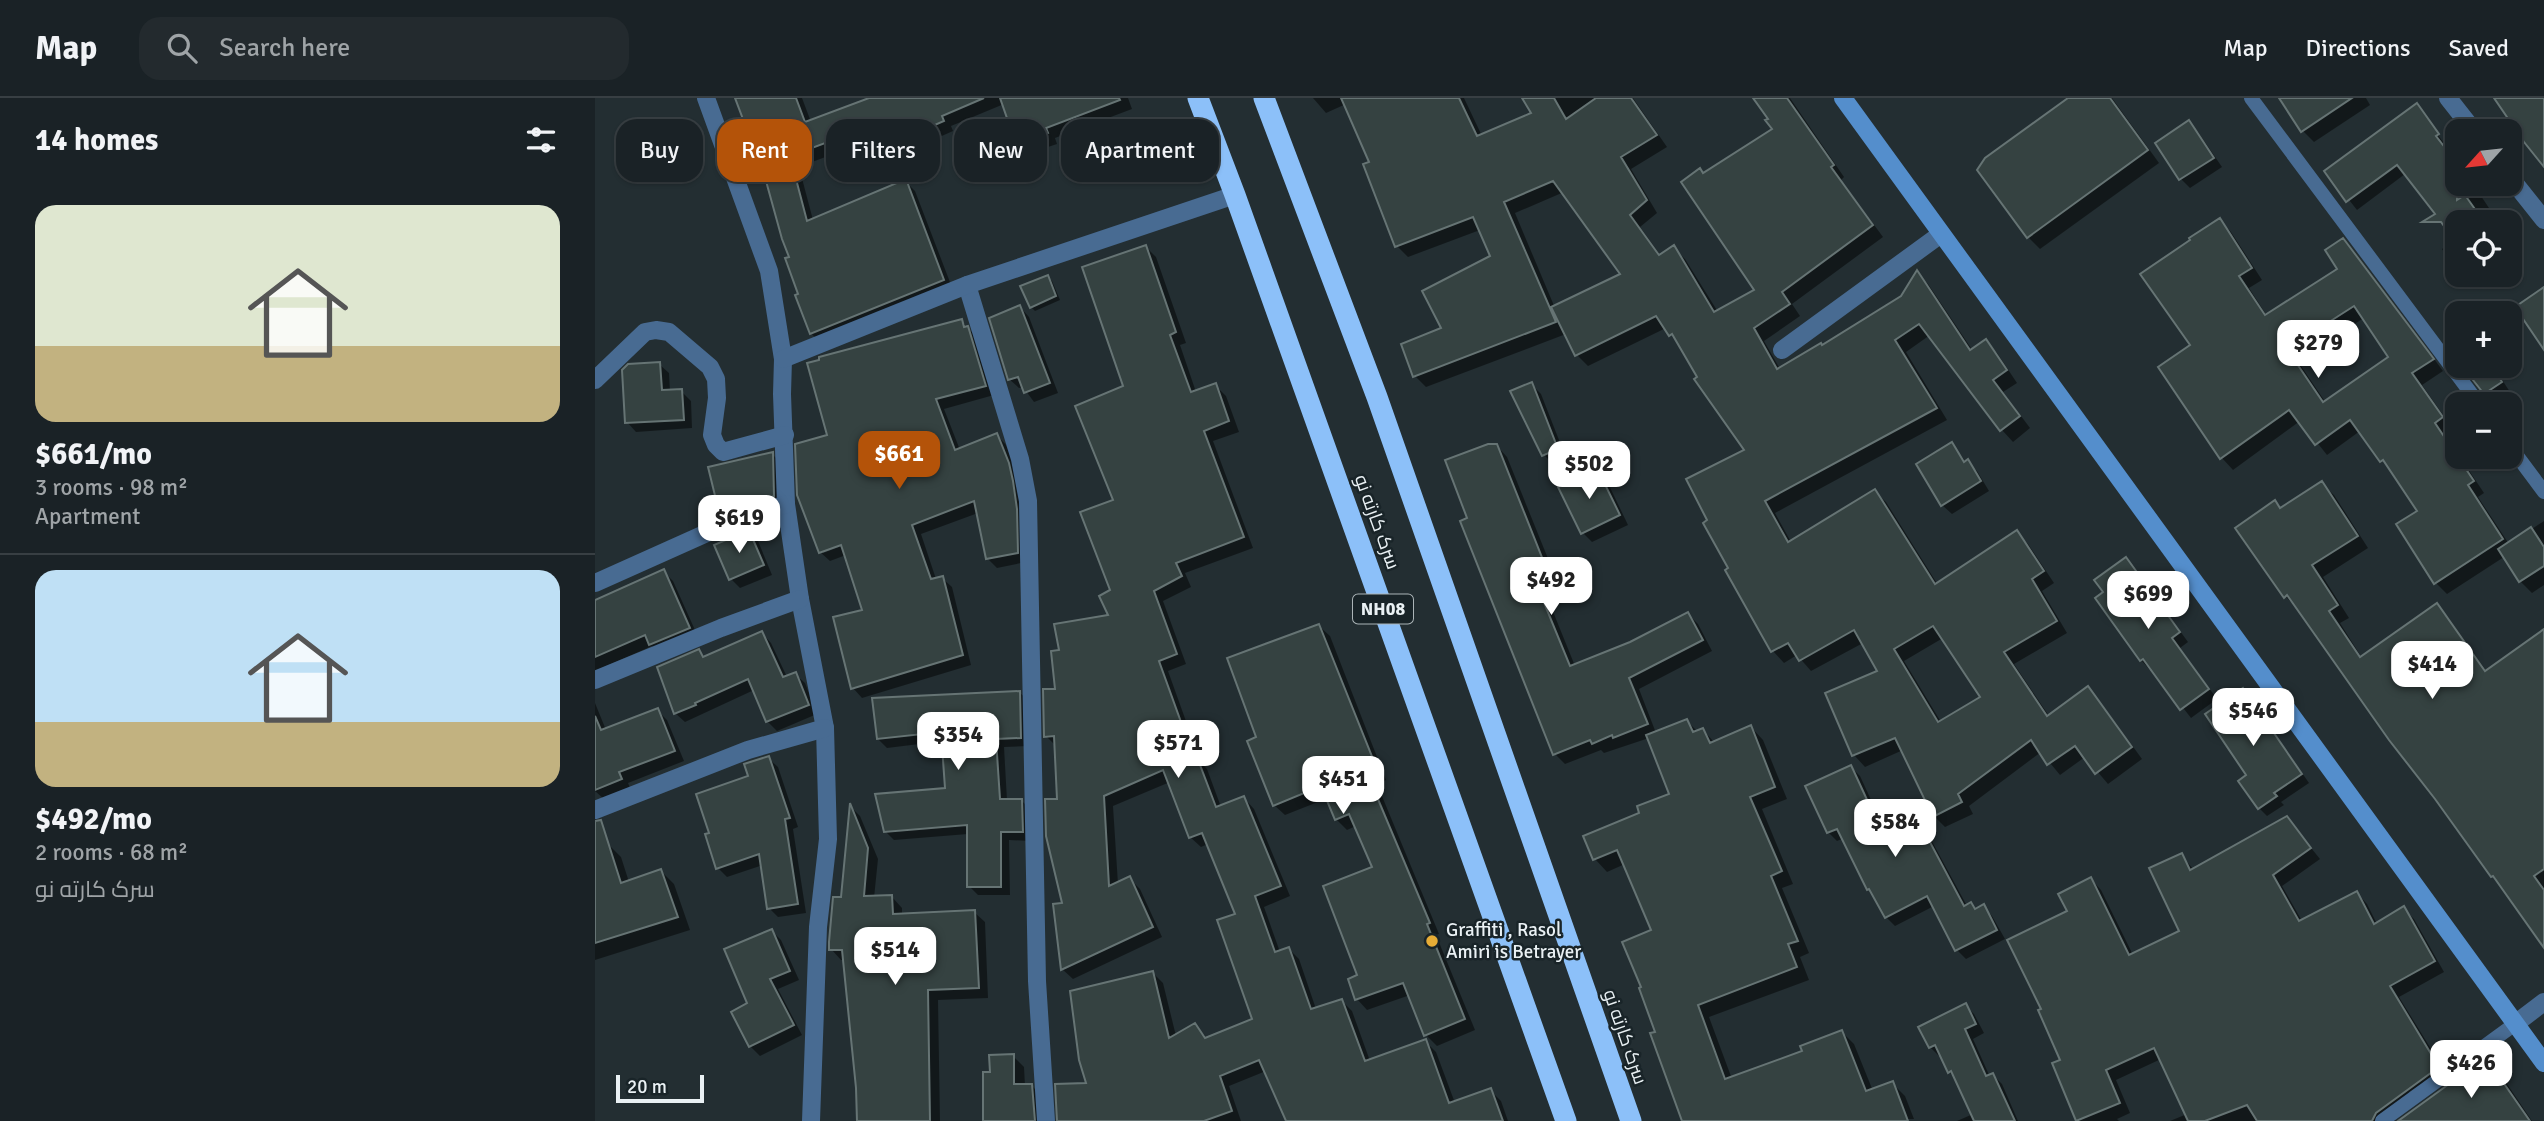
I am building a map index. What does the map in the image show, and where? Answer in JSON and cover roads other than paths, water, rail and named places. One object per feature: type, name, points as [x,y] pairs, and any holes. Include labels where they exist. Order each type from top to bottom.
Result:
[{"type":"highway","name":"سرک کارته نو","points":[[1198,98],[1566,1121]]},
{"type":"highway","name":"سرک کارته نو","points":[[1264,98],[1377,397],[1631,1121]]},
{"type":"main road","points":[[1843,98],[2544,1063]]},
{"type":"street","points":[[706,98],[769,271],[783,359],[786,504],[800,599],[825,728],[828,839],[818,927],[811,1121]]},
{"type":"street","points":[[2448,98],[2465,119]]},
{"type":"street","points":[[2522,192],[2544,220]]},
{"type":"street","points":[[783,359],[967,285],[1235,195]]},
{"type":"street","points":[[1781,350],[1941,234]]},
{"type":"street","points":[[967,285],[1020,459],[1028,501],[1037,981],[1046,1121]]},
{"type":"street","points":[[595,380],[645,332],[669,332],[711,367],[716,379],[717,398],[712,435],[723,452],[785,435]]},
{"type":"street","points":[[595,583],[709,532],[786,504]]},
{"type":"street","points":[[595,680],[800,599]]},
{"type":"street","points":[[595,810],[748,750],[825,728]]},
{"type":"street","points":[[2515,1024],[2544,1002]]},
{"type":"lane","points":[[2251,98],[2470,392]]},
{"type":"lane","points":[[2522,462],[2544,492]]},
{"type":"lane","points":[[2382,1121],[2515,1024]]},
{"type":"place","name":"Graffiti , Rasol Amiri is Betrayer","points":[[1432,941]]}]
